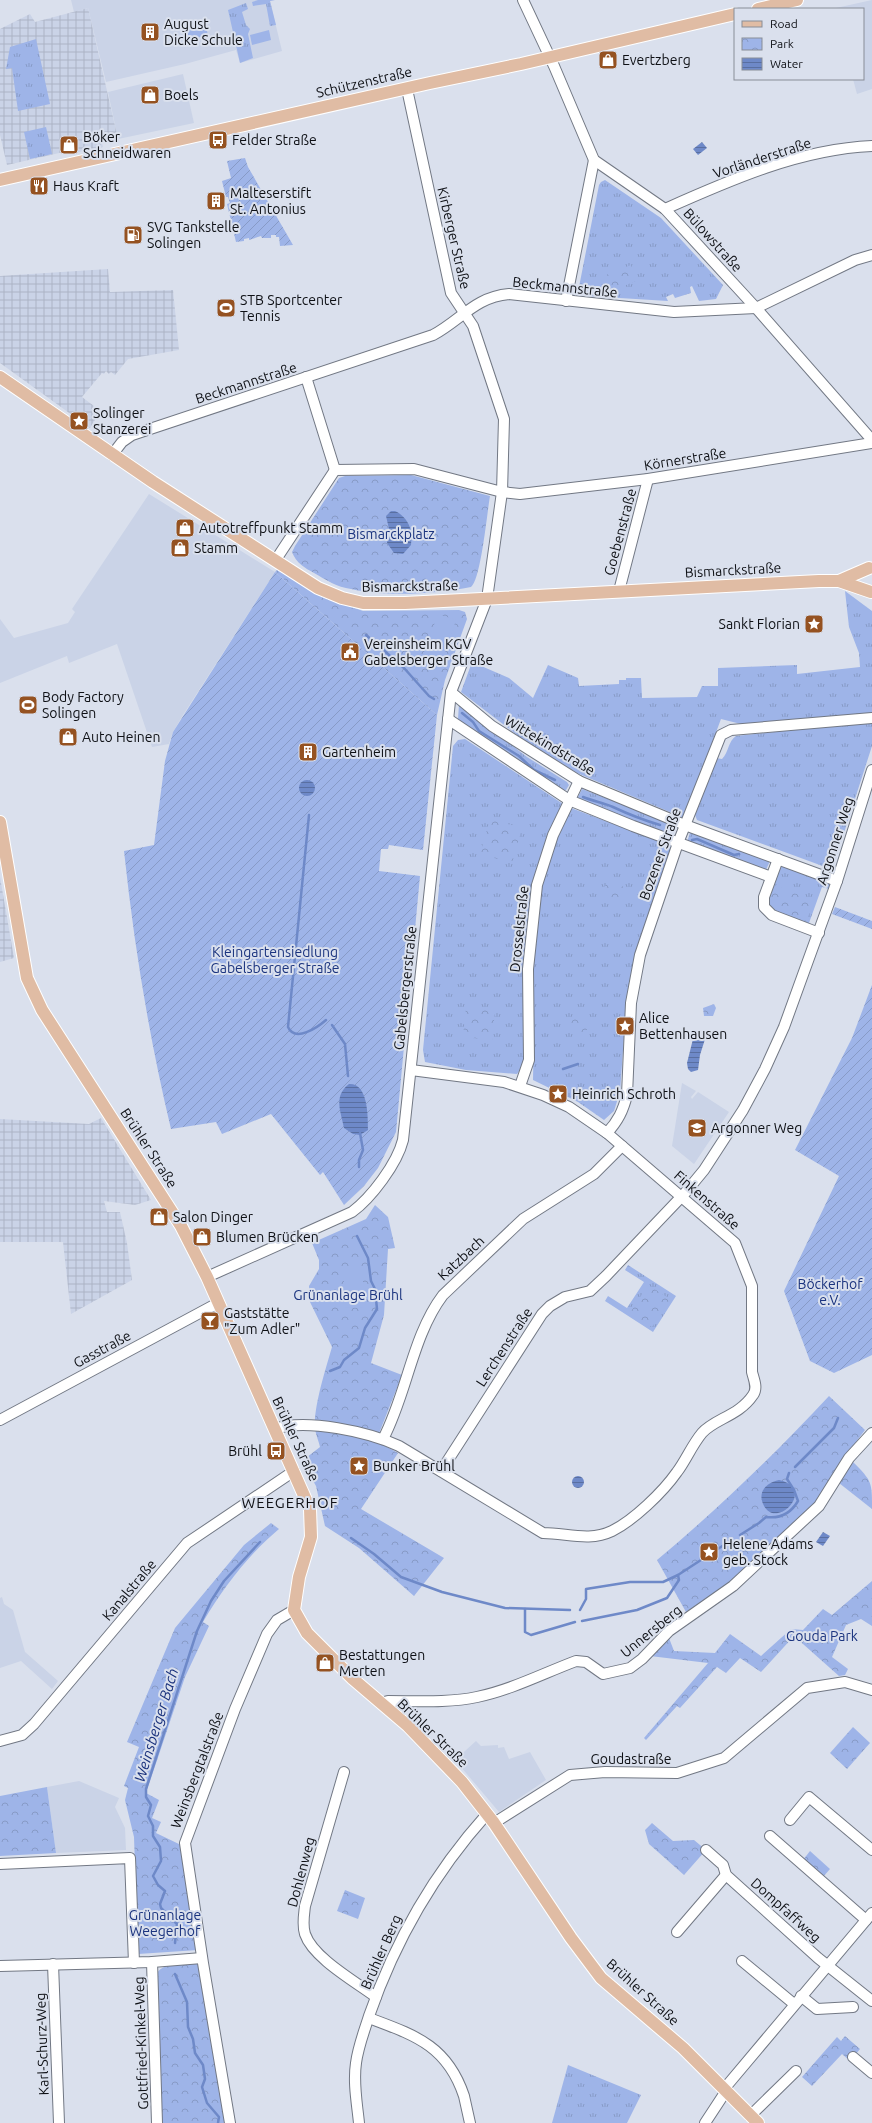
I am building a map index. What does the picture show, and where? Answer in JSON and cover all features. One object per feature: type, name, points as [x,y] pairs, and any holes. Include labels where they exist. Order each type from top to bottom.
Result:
[{"type":"main road","points":[[762,8],[797,0]]},
{"type":"main road","name":"Schützenstraße","points":[[0,180],[734,14]]},
{"type":"main road","name":"Bismarckstraße","points":[[0,377],[112,455],[275,561],[326,592],[342,598],[363,603],[399,604],[619,591],[839,581],[872,593]]},
{"type":"main road","points":[[870,565],[868,583],[872,593]]},
{"type":"main road","name":"Bismarckstraße","points":[[839,581],[870,565]]},
{"type":"main road","name":"Brühler Straße","points":[[0,822],[27,978],[31,990],[42,1010],[181,1226],[207,1277],[310,1509],[312,1520],[311,1537],[299,1577],[294,1610],[307,1633],[381,1704],[408,1726],[455,1774],[490,1818],[571,1938],[601,1978],[684,2048],[754,2120]]},
{"type":"street","points":[[523,0],[550,57],[594,160],[566,301]]},
{"type":"street","name":"Kirberger Straße","points":[[407,89],[451,293],[464,315],[473,326],[504,419],[502,492],[487,599]]},
{"type":"street","name":"Vorländerstraße","points":[[665,209],[772,166],[826,152],[854,147],[872,146]]},
{"type":"street","name":"Bülowstraße","points":[[594,160],[665,209],[756,308],[872,441]]},
{"type":"street","name":"Beckmannstraße","points":[[112,455],[122,442],[132,435],[433,335],[464,315],[479,302],[503,294],[674,312],[756,308],[855,260],[872,255]]},
{"type":"street","points":[[306,378],[335,470]]},
{"type":"street","name":"Körnerstraße","points":[[502,492],[520,494],[648,479],[872,441]]},
{"type":"street","points":[[335,470],[414,469],[502,492]]},
{"type":"street","points":[[275,561],[335,470]]},
{"type":"street","name":"Goebenstraße","points":[[619,591],[648,479]]},
{"type":"street","name":"Gabelsbergerstraße","points":[[207,1277],[341,1218],[361,1205],[387,1171],[400,1150],[405,1124],[451,692],[487,599]]},
{"type":"street","name":"Wittekindstraße","points":[[451,692],[492,726],[579,781],[685,825],[837,881]]},
{"type":"street","name":"Bozener Straße","points":[[607,1133],[618,1120],[624,1108],[627,1095],[632,1003],[640,955],[678,843],[720,737],[724,732],[731,730],[872,718]]},
{"type":"street","points":[[448,719],[569,800],[678,843],[771,877]]},
{"type":"street","name":"Argonner Weg","points":[[681,1197],[715,1156],[744,1110],[765,1069],[784,1026],[819,933],[872,770]]},
{"type":"street","name":"Drosselstraße","points":[[520,1086],[529,1060],[528,969],[535,896],[548,846],[579,781]]},
{"type":"street","points":[[778,859],[763,902],[765,909],[772,915],[819,933]]},
{"type":"street","name":"Finkenstraße","points":[[411,1070],[489,1079],[520,1086],[569,1107],[607,1133],[735,1243],[740,1252],[752,1286],[752,1372],[755,1386],[754,1392],[741,1408],[702,1432],[677,1472],[662,1489],[649,1502],[613,1531],[584,1538],[561,1533],[543,1533],[441,1471]]},
{"type":"street","name":"Katzbach","points":[[383,1439],[422,1336],[435,1307],[443,1295],[523,1219],[594,1174],[622,1146]]},
{"type":"street","name":"Lerchenstraße","points":[[441,1471],[542,1314],[550,1306],[565,1297],[590,1291],[681,1197]]},
{"type":"street","name":"Gasstraße","points":[[0,1420],[218,1303]]},
{"type":"street","points":[[274,1429],[291,1425],[315,1425],[383,1439],[399,1446],[441,1471]]},
{"type":"street","name":"Unnersberg","points":[[381,1704],[388,1701],[456,1700],[477,1698],[492,1694],[576,1661],[586,1662],[603,1674],[630,1668],[642,1660],[670,1631],[733,1586],[819,1506],[849,1458],[872,1433]]},
{"type":"street","name":"Kanalstraße","points":[[0,1741],[22,1735],[34,1724],[187,1543],[294,1471]]},
{"type":"street","name":"Weinsbergtalstraße","points":[[230,2123],[202,1958],[186,1850],[186,1837],[235,1709],[267,1634],[276,1620],[294,1610]]},
{"type":"street","name":"Goudastraße","points":[[490,1818],[570,1775],[605,1772],[678,1773],[724,1758],[807,1688],[845,1682],[872,1690]]},
{"type":"street","name":"Dohlenweg","points":[[344,1772],[305,1906],[304,1926],[308,1941],[317,1952],[376,1997]]},
{"type":"street","points":[[790,1820],[809,1797],[872,1850]]},
{"type":"street","name":"Brühler Berg","points":[[359,2123],[354,2079],[360,2043],[376,1997],[395,1950],[419,1904],[451,1858],[490,1818]]},
{"type":"street","points":[[705,2123],[725,2090],[794,2004],[869,1916],[770,1836]]},
{"type":"street","name":"Dompfaffweg","points":[[706,1850],[723,1865],[726,1875],[828,1965],[872,2001]]},
{"type":"street","name":"Gottfried-Kinkel-Weg","points":[[0,1864],[130,1858],[134,1963]]},
{"type":"street","points":[[677,1932],[726,1875]]},
{"type":"street","points":[[0,1966],[134,1963],[202,1958]]},
{"type":"street","points":[[742,1961],[794,2004]]},
{"type":"street","name":"Gottfried-Kinkel-Weg","points":[[152,1962],[157,2123]]},
{"type":"street","name":"Karl-Schurz-Weg","points":[[53,1964],[58,2123]]},
{"type":"street","points":[[801,1996],[816,2009],[853,2007]]},
{"type":"street","points":[[369,2018],[413,2035],[437,2052],[448,2063],[459,2085],[470,2123]]},
{"type":"street","points":[[853,2057],[872,2073]]},
{"type":"street","name":"Brühler Straße","points":[[754,2120],[796,2072]]},
{"type":"shaded area","points":[[71,0],[275,0],[270,1],[282,51],[240,63],[236,50],[185,64],[106,82],[88,8],[74,12]]},
{"type":"shaded area","points":[[872,0],[872,89],[857,94],[853,80],[864,80],[864,8],[836,8]]},
{"type":"shaded area","name":"Böker Schneidwaren","points":[[88,8],[118,139],[102,143],[103,147],[74,153],[73,151],[68,151],[7,165],[0,135],[0,29],[30,14],[35,22]]},
{"type":"shaded area","points":[[183,74],[194,123],[118,139],[108,92]]},
{"type":"shaded area","points":[[108,269],[110,292],[173,290],[179,350],[128,359],[115,375],[111,372],[109,374],[106,371],[104,374],[102,373],[82,397],[94,406],[91,410],[98,415],[90,428],[0,363],[0,276]]},
{"type":"shaded area","points":[[149,494],[275,572],[183,715],[173,732],[169,744],[152,747],[117,644],[69,663],[67,656],[0,683],[0,619],[14,638],[68,623],[75,612],[72,609]]},
{"type":"shaded area","points":[[0,877],[14,958],[0,962]]},
{"type":"shaded area","name":"Argonner Weg","points":[[682,1083],[696,1091],[691,1097],[692,1099],[698,1092],[729,1112],[694,1164],[672,1146]]},
{"type":"shaded area","points":[[101,1118],[151,1200],[135,1205],[104,1201],[107,1212],[120,1212],[127,1243],[132,1280],[71,1314],[63,1242],[0,1242],[0,1119],[89,1124]]},
{"type":"shaded area","points":[[2,1597],[4,1604],[13,1610],[25,1652],[58,1681],[52,1689],[21,1661],[0,1668],[0,1598]]},
{"type":"shaded area","points":[[476,1741],[481,1746],[498,1745],[498,1748],[504,1747],[509,1759],[530,1752],[546,1780],[499,1812],[455,1760]]},
{"type":"shaded area","points":[[79,1781],[119,1798],[115,1807],[125,1828],[126,1850],[56,1853],[47,1787]]},
{"type":"green space","points":[[258,0],[275,0],[270,1],[276,25],[270,26],[266,4],[253,6],[252,2]]},
{"type":"green space","points":[[246,3],[248,9],[242,12],[246,25],[250,29],[248,34],[253,58],[240,63],[228,10]]},
{"type":"green space","points":[[205,24],[208,35],[189,40],[186,28]]},
{"type":"green space","points":[[269,30],[271,40],[252,45],[250,35]]},
{"type":"green space","points":[[36,39],[50,104],[18,111],[12,68],[6,69],[10,47]]},
{"type":"green space","points":[[46,127],[52,154],[30,159],[24,132]]},
{"type":"green space","points":[[245,158],[248,167],[293,245],[280,246],[279,237],[276,237],[276,235],[271,235],[271,238],[262,238],[261,236],[236,242],[227,204],[230,203],[228,197],[226,197],[222,181],[231,178],[227,161]]},
{"type":"green space","points":[[605,180],[661,218],[723,285],[716,299],[699,301],[692,286],[690,287],[691,293],[675,298],[673,294],[666,297],[668,301],[587,296],[579,287],[599,185]]},
{"type":"green space","points":[[631,265],[638,280],[612,291],[606,275]]},
{"type":"green space","name":"Bismarckplatz","points":[[411,475],[490,496],[481,559],[475,581],[471,587],[411,594],[365,591],[341,587],[304,567],[298,562],[292,552],[339,478],[345,476]]},
{"type":"green space","points":[[278,569],[329,599],[363,611],[459,610],[465,612],[467,619],[445,680],[437,715],[275,572]]},
{"type":"green space","name":"Kleingartensiedlung Gabelsberger Straße","points":[[275,572],[437,715],[423,850],[389,845],[388,849],[381,849],[379,871],[420,876],[396,1132],[378,1168],[364,1186],[344,1205],[323,1172],[320,1175],[271,1114],[222,1134],[216,1122],[171,1129],[143,991],[132,921],[124,851],[154,845],[165,761],[173,732]]},
{"type":"green space","points":[[845,591],[872,611],[872,714],[741,724],[721,719],[684,818],[577,773],[521,738],[461,692],[472,662],[509,678],[533,698],[548,665],[578,678],[579,686],[619,684],[619,680],[626,680],[626,678],[641,678],[642,698],[697,697],[702,686],[718,686],[718,668],[797,665],[797,674],[860,667],[859,653],[849,627]]},
{"type":"green space","points":[[438,614],[456,620],[441,664],[422,658]]},
{"type":"green space","points":[[410,633],[420,636],[419,641],[408,639]]},
{"type":"green space","points":[[459,704],[527,757],[567,782],[569,785],[566,790],[561,790],[489,744],[458,719]]},
{"type":"green space","points":[[872,722],[872,746],[834,864],[828,868],[697,820],[695,815],[716,758],[722,759],[731,741],[736,736]]},
{"type":"green space","points":[[465,739],[563,804],[539,861],[530,899],[524,967],[526,1051],[523,1066],[517,1074],[466,1070],[425,1062],[423,1050],[453,746],[458,740]]},
{"type":"green space","points":[[582,789],[676,825],[672,837],[579,800],[578,797]]},
{"type":"green space","points":[[571,808],[672,846],[640,942],[626,1009],[620,1092],[614,1111],[604,1120],[578,1102],[533,1080],[533,977],[539,901],[549,858]]},
{"type":"green space","points":[[490,819],[522,828],[512,863],[480,854]]},
{"type":"green space","points":[[691,830],[770,861],[765,872],[687,842]]},
{"type":"green space","points":[[783,866],[829,884],[829,889],[822,887],[809,923],[815,926],[811,927],[768,907],[777,870]]},
{"type":"green space","points":[[608,880],[626,888],[615,907],[599,898]]},
{"type":"green space","points":[[772,884],[814,901],[805,925],[771,910],[766,904]]},
{"type":"green space","points":[[835,907],[872,921],[872,929],[832,914]]},
{"type":"green space","name":"Böckerhof e.V.","points":[[872,985],[872,1355],[834,1373],[810,1361],[784,1291],[839,1176],[795,1150],[852,1038]]},
{"type":"green space","points":[[714,1004],[716,1008],[713,1016],[704,1016],[703,1008]]},
{"type":"green space","points":[[466,1007],[495,1011],[492,1040],[463,1037]]},
{"type":"green space","points":[[578,1015],[585,1018],[588,1025],[585,1032],[578,1035],[571,1032],[568,1025],[571,1018]]},
{"type":"green space","name":"Grünanlage Brühl","points":[[375,1205],[388,1217],[395,1248],[388,1249],[384,1315],[371,1363],[402,1375],[376,1441],[398,1453],[361,1509],[444,1558],[414,1596],[359,1548],[325,1526],[316,1486],[302,1461],[320,1447],[315,1429],[316,1410],[320,1388],[332,1347],[310,1302],[309,1286],[319,1269],[319,1260],[312,1243],[366,1219]]},
{"type":"green space","points":[[628,1265],[676,1296],[653,1332],[605,1301],[608,1296],[627,1308],[644,1282],[625,1270]]},
{"type":"green space","points":[[344,1268],[363,1268],[363,1308],[344,1307]]},
{"type":"green space","points":[[648,1285],[670,1299],[652,1327],[630,1313]]},
{"type":"green space","points":[[829,1396],[865,1430],[837,1467],[817,1502],[731,1582],[686,1612],[657,1560],[746,1481]]},
{"type":"green space","points":[[853,1462],[870,1482],[872,1509],[839,1483]]},
{"type":"green space","name":"Grünanlage Weegerhof","points":[[271,1523],[279,1529],[237,1572],[219,1596],[203,1622],[209,1626],[185,1677],[146,1793],[159,1800],[152,1818],[161,1822],[156,1833],[181,1845],[198,1950],[138,1954],[134,1837],[125,1800],[128,1788],[124,1786],[139,1747],[127,1742],[175,1628],[244,1545]]},
{"type":"green space","points":[[743,1561],[746,1565],[725,1582],[724,1580]]},
{"type":"green space","name":"Gouda Park","points":[[872,1581],[872,1626],[861,1619],[846,1625],[832,1657],[848,1669],[845,1675],[839,1676],[794,1636],[761,1672],[740,1658],[726,1673],[717,1667],[680,1708],[677,1706],[646,1740],[644,1738],[708,1663],[650,1656],[669,1638],[674,1651],[715,1653],[730,1634],[761,1656],[791,1629],[803,1630],[823,1609],[832,1615]]},
{"type":"green space","points":[[853,1727],[870,1743],[847,1769],[830,1753]]},
{"type":"green space","points":[[47,1787],[56,1853],[0,1856],[0,1796]]},
{"type":"green space","points":[[652,1823],[673,1841],[694,1840],[706,1850],[684,1875],[649,1844],[645,1830]]},
{"type":"green space","points":[[33,1841],[53,1841],[53,1845],[33,1845]]},
{"type":"green space","points":[[810,1851],[830,1869],[823,1877],[803,1860]]},
{"type":"green space","points":[[345,1890],[365,1898],[358,1919],[337,1911]]},
{"type":"green space","name":"Grünanlage Weegerhof","points":[[195,1963],[199,1965],[226,2123],[161,2123],[157,1974],[159,1970],[168,1966]]},
{"type":"green space","points":[[845,2036],[860,2049],[850,2061],[842,2054],[812,2086],[802,2077],[837,2037],[841,2041]]},
{"type":"green space","points":[[568,2065],[641,2095],[627,2123],[552,2123]]},
{"type":"water","points":[[702,142],[707,148],[698,155],[693,149]]},
{"type":"water","points":[[391,511],[395,511],[404,517],[411,529],[411,545],[403,554],[394,553],[387,543],[389,529],[386,516]]},
{"type":"water","points":[[307,780],[314,785],[315,788],[310,795],[307,796],[300,791],[299,788],[304,781]]},
{"type":"water","points":[[699,1032],[706,1036],[700,1055],[698,1070],[691,1072],[688,1069],[687,1063],[694,1035]]},
{"type":"water","points":[[349,1084],[355,1085],[360,1089],[366,1101],[368,1130],[360,1135],[353,1134],[344,1128],[341,1116],[339,1104],[341,1094]]},
{"type":"water","points":[[578,1476],[582,1478],[584,1482],[582,1486],[578,1488],[574,1486],[572,1482],[574,1478]]},
{"type":"water","points":[[779,1480],[790,1485],[795,1492],[794,1500],[789,1507],[782,1512],[774,1513],[767,1510],[761,1497],[765,1487]]},
{"type":"water","points":[[823,1532],[830,1536],[823,1546],[816,1542]]},
{"type":"waterway","points":[[366,635],[404,668],[429,696],[434,699]]},
{"type":"waterway","points":[[462,713],[473,722],[479,731],[519,756],[534,770],[555,780]]},
{"type":"waterway","points":[[583,797],[660,825]]},
{"type":"waterway","name":"Weinsberger Bach","points":[[309,815],[288,1027],[291,1032],[301,1034],[312,1030],[326,1020]]},
{"type":"waterway","points":[[692,840],[697,839],[734,855],[739,854]]},
{"type":"waterway","name":"Weinsberger Bach","points":[[332,1025],[345,1044],[348,1076]]},
{"type":"waterway","points":[[563,1069],[578,1064]]},
{"type":"waterway","name":"Weinsberger Bach","points":[[359,1167],[359,1160],[363,1150],[360,1133]]},
{"type":"waterway","name":"Weinsberger Bach","points":[[330,1371],[340,1367],[344,1360],[359,1348],[365,1328],[377,1309],[375,1289],[371,1281],[368,1258],[357,1236]]},
{"type":"waterway","points":[[795,1467],[834,1428],[838,1418]]},
{"type":"waterway","points":[[740,1535],[766,1517],[781,1516],[792,1509],[798,1501],[794,1490],[787,1479],[789,1473]]},
{"type":"waterway","points":[[351,1538],[374,1554],[401,1577],[442,1592],[505,1608],[570,1610]]},
{"type":"waterway","points":[[580,1610],[586,1599],[586,1589],[630,1582],[663,1582],[678,1575],[730,1541]]},
{"type":"waterway","name":"Weinsberger Bach","points":[[175,1943],[177,1924],[161,1908],[160,1904],[165,1891],[158,1885],[153,1876],[161,1861],[160,1847],[153,1836],[153,1826],[148,1816],[151,1805],[146,1797],[146,1789],[197,1631],[211,1601],[224,1581],[260,1542]]},
{"type":"waterway","points":[[582,1621],[637,1610],[667,1598],[679,1580],[678,1575]]},
{"type":"waterway","points":[[525,1609],[525,1632],[531,1635],[575,1622]]},
{"type":"waterway","name":"Weinsberger Bach","points":[[175,1974],[187,2002],[188,2027],[193,2039],[195,2053],[203,2065],[205,2079],[202,2087],[207,2103],[219,2117],[218,2123]]},
{"type":"place","name":"August Dicke Schule","points":[[150,32]]},
{"type":"place","name":"Evertzberg","points":[[608,60]]},
{"type":"place","name":"Boels","points":[[150,95]]},
{"type":"place","name":"Felder Straße","points":[[218,140]]},
{"type":"place","name":"Böker Schneidwaren","points":[[69,145]]},
{"type":"place","name":"Haus Kraft","points":[[39,186]]},
{"type":"place","name":"Malteserstift St. Antonius","points":[[216,201]]},
{"type":"place","name":"SVG Tankstelle Solingen","points":[[133,235]]},
{"type":"place","name":"STB Sportcenter Tennis","points":[[226,308]]},
{"type":"place","name":"Solinger Stanzerei","points":[[79,421]]},
{"type":"place","name":"Autotreffpunkt Stamm","points":[[185,528]]},
{"type":"place","name":"Stamm","points":[[180,548]]},
{"type":"place","name":"Sankt Florian","points":[[814,624]]},
{"type":"place","name":"Vereinsheim KGV Gabelsberger Straße","points":[[350,652]]},
{"type":"place","name":"Body Factory Solingen","points":[[28,705]]},
{"type":"place","name":"Auto Heinen","points":[[68,737]]},
{"type":"place","name":"Gartenheim","points":[[308,752]]},
{"type":"place","name":"Alice Bettenhausen","points":[[625,1026]]},
{"type":"place","name":"Heinrich Schroth","points":[[558,1094]]},
{"type":"place","name":"Argonner Weg","points":[[697,1128]]},
{"type":"place","name":"Salon Dinger","points":[[159,1217]]},
{"type":"place","name":"Blumen Brücken","points":[[202,1237]]},
{"type":"place","name":"Gaststätte \"Zum Adler\"","points":[[210,1321]]},
{"type":"place","name":"Brühl","points":[[276,1451]]},
{"type":"place","name":"Bunker Brühl","points":[[359,1466]]},
{"type":"place","name":"Helene Adams geb. Stock","points":[[709,1552]]},
{"type":"place","name":"Bestattungen Merten","points":[[325,1663]]},
{"type":"district","name":"WEEGERHOF","points":[[290,1502]]}]
